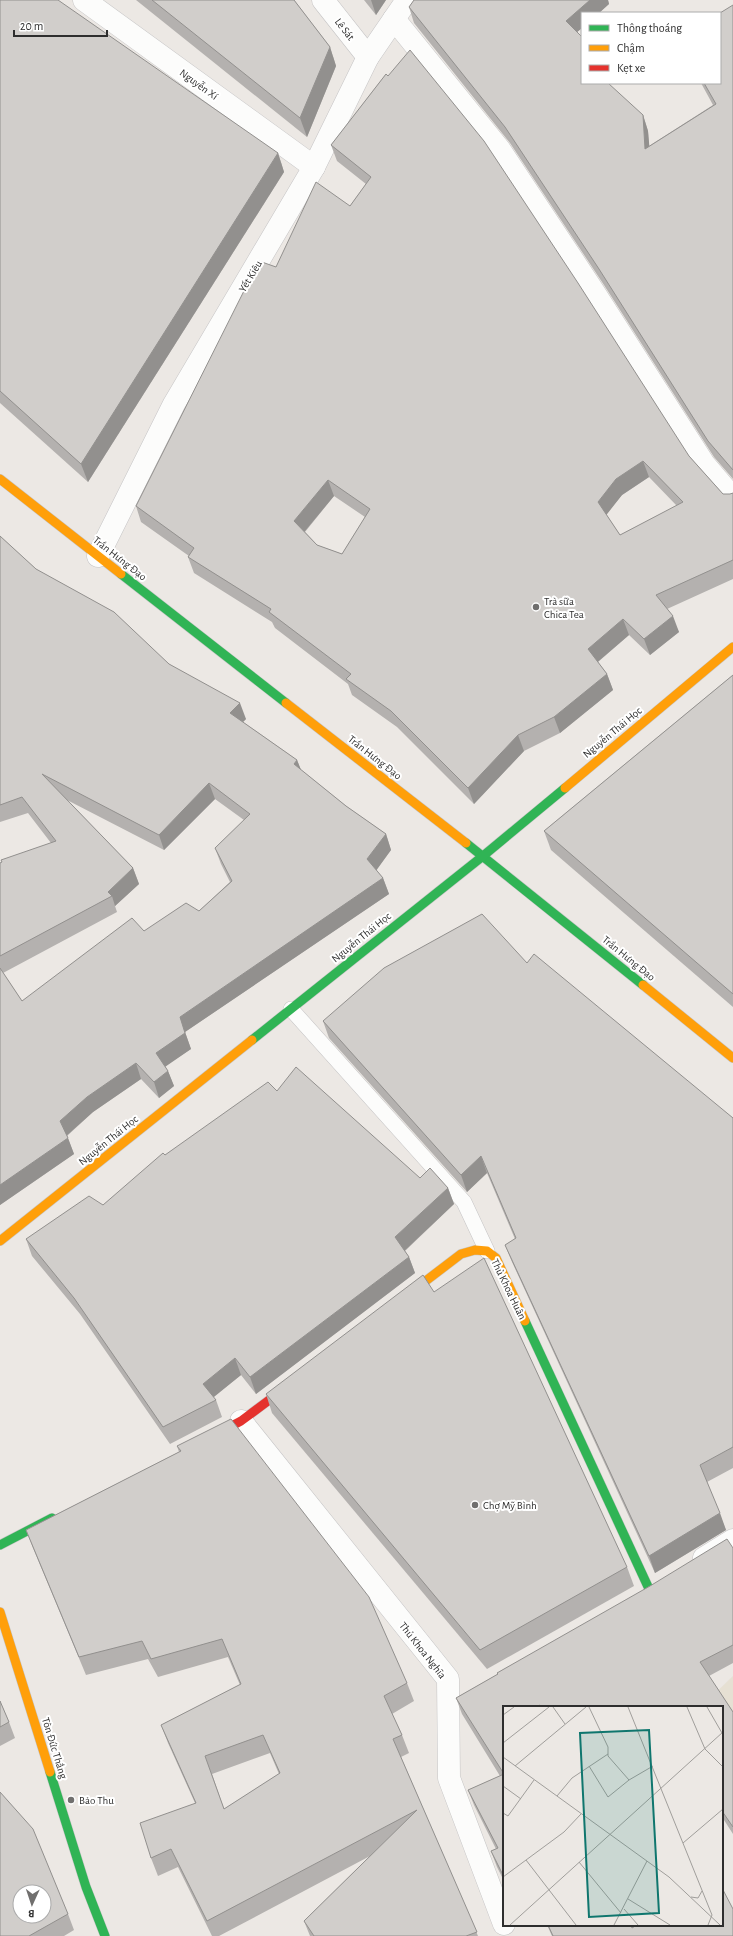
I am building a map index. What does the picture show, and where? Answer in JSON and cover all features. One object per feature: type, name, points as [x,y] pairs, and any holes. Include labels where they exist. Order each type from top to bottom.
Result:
[{"type":"main road","name":"Trần Hưng Đạo","points":[[0,478],[483,856],[733,1058]]},
{"type":"main road","name":"Nguyễn Thái Học","points":[[0,1241],[483,856],[733,647]]},
{"type":"main road","points":[[392,1306],[461,1254],[475,1250],[487,1251]]},
{"type":"main road","name":"Thủ Khoa Huân","points":[[487,1251],[496,1258],[650,1591]]},
{"type":"main road","points":[[198,1443],[241,1421],[298,1378]]},
{"type":"main road","points":[[0,1545],[64,1512]]},
{"type":"main road","name":"Tôn Đức Thắng","points":[[0,1612],[86,1887],[105,1936]]},
{"type":"street","name":"Nguyễn Xí","points":[[84,0],[314,167]]},
{"type":"street","name":"Lê Sát","points":[[323,0],[368,57]]},
{"type":"street","name":"Yết Kiêu","points":[[98,556],[174,404],[314,167],[368,57],[407,0]]},
{"type":"street","points":[[394,19],[500,150],[594,292],[704,464],[733,498]]},
{"type":"street","name":"Thủ Khoa Nghĩa","points":[[241,1421],[448,1679],[449,1778],[503,1921]]},
{"type":"street","points":[[688,1568],[733,1540]]},
{"type":"street","points":[[630,1602],[669,1579]]},
{"type":"street","points":[[448,1705],[468,1693]]},
{"type":"street","name":"Thủ Khoa Nghĩa","points":[[505,1926],[509,1936]]},
{"type":"lane","name":"Thủ Khoa Huân","points":[[291,1009],[464,1202],[487,1251]]},
{"type":"shaded area","points":[[733,1676],[733,1759],[723,1706],[702,1706]]},
{"type":"building","points":[[0,0],[58,0],[278,153],[81,464],[0,391]]},
{"type":"building","points":[[152,0],[294,0],[330,47],[300,118]]},
{"type":"building","points":[[414,0],[590,0],[566,21],[581,36],[581,84],[609,84],[643,115],[645,149],[716,104],[705,84],[721,84],[721,12],[733,5],[733,470],[708,441],[599,269],[505,127],[409,7]]},
{"type":"building","points":[[410,50],[484,141],[578,283],[689,456],[723,494],[733,493],[733,560],[656,595],[673,616],[644,639],[623,619],[588,649],[607,674],[554,717],[518,735],[468,788],[391,711],[346,679],[351,674],[269,612],[271,609],[188,557],[194,548],[136,506],[259,261],[276,267],[316,182],[350,206],[371,177],[331,145],[386,74],[388,76]],"holes":[[[643,461],[683,502],[620,535],[598,502],[616,479]],[[328,480],[370,509],[342,554],[317,545],[294,521]]]},
{"type":"building","points":[[0,536],[36,569],[114,612],[169,664],[240,703],[230,713],[297,760],[294,764],[346,806],[386,834],[367,859],[383,878],[180,1017],[185,1033],[156,1053],[168,1071],[154,1082],[136,1063],[87,1097],[60,1121],[68,1138],[0,1185],[0,968],[22,1001],[132,918],[144,931],[186,903],[199,911],[232,881],[215,848],[250,814],[209,783],[159,835],[42,774],[133,868],[108,892],[112,896],[0,956],[1,860],[56,841],[22,797],[0,805]]},
{"type":"building","points":[[733,675],[733,994],[544,831]]},
{"type":"building","points":[[482,914],[527,963],[534,954],[733,1118],[733,1447],[700,1465],[720,1513],[649,1556],[505,1245],[516,1238],[481,1156],[461,1175],[323,1021],[384,968]]},
{"type":"building","points":[[296,1067],[420,1178],[430,1168],[448,1188],[395,1237],[409,1257],[250,1377],[235,1358],[203,1384],[216,1400],[163,1427],[74,1298],[26,1239],[89,1196],[103,1205],[163,1153],[165,1155],[268,1082],[277,1091]]},
{"type":"building","name":"Chợ Mỹ Bình","points":[[484,1258],[627,1567],[480,1650],[266,1394],[423,1275],[434,1292]]},
{"type":"building","points":[[231,1419],[369,1597],[407,1683],[384,1696],[402,1735],[393,1739],[477,1932],[466,1936],[314,1936],[304,1921],[417,1810],[207,1921],[171,1849],[151,1858],[140,1823],[196,1803],[161,1725],[241,1684],[222,1639],[151,1659],[142,1641],[79,1657],[26,1530],[181,1451],[177,1446]],"holes":[[[263,1735],[280,1773],[224,1809],[205,1756]]]},
{"type":"building","points":[[727,1539],[733,1548],[733,1645],[700,1662],[733,1712],[733,1827],[723,1812],[723,1706],[503,1706],[503,1772],[456,1698],[650,1586]]},
{"type":"building","points":[[0,1701],[9,1722],[0,1727]]},
{"type":"building","points":[[503,1774],[503,1875],[491,1851],[498,1848],[468,1790]]},
{"type":"building","points":[[0,1792],[33,1829],[68,1914],[52,1923],[52,1884],[12,1884],[12,1924],[50,1924],[29,1936],[0,1936]]},
{"type":"building","points":[[723,1890],[733,1909],[733,1936],[553,1936],[548,1926],[631,1926],[632,1928],[635,1926],[723,1926]]},
{"type":"traffic: fast","points":[[121,574],[286,703]]},
{"type":"traffic: fast","points":[[252,1040],[483,856],[565,788]]},
{"type":"traffic: fast","points":[[466,843],[643,985]]},
{"type":"traffic: fast","points":[[525,1321],[650,1591]]},
{"type":"traffic: fast","points":[[0,1545],[52,1518]]},
{"type":"traffic: fast","points":[[50,1772],[86,1887],[105,1936]]},
{"type":"traffic: slow","points":[[0,479],[121,574]]},
{"type":"traffic: slow","points":[[565,788],[733,647]]},
{"type":"traffic: slow","points":[[286,703],[466,843]]},
{"type":"traffic: slow","points":[[643,985],[733,1058]]},
{"type":"traffic: slow","points":[[0,1241],[252,1040]]},
{"type":"traffic: slow","points":[[402,1299],[461,1254],[475,1250],[487,1251],[496,1258],[525,1321]]},
{"type":"traffic: slow","points":[[0,1612],[50,1772]]},
{"type":"traffic: jam","points":[[209,1438],[241,1421],[292,1383]]},
{"type":"place","name":"Trà sữa Chica Tea","points":[[536,607]]},
{"type":"place","name":"Chợ Mỹ Bình","points":[[475,1505]]},
{"type":"place","name":"Bảo Thu","points":[[71,1800]]}]
